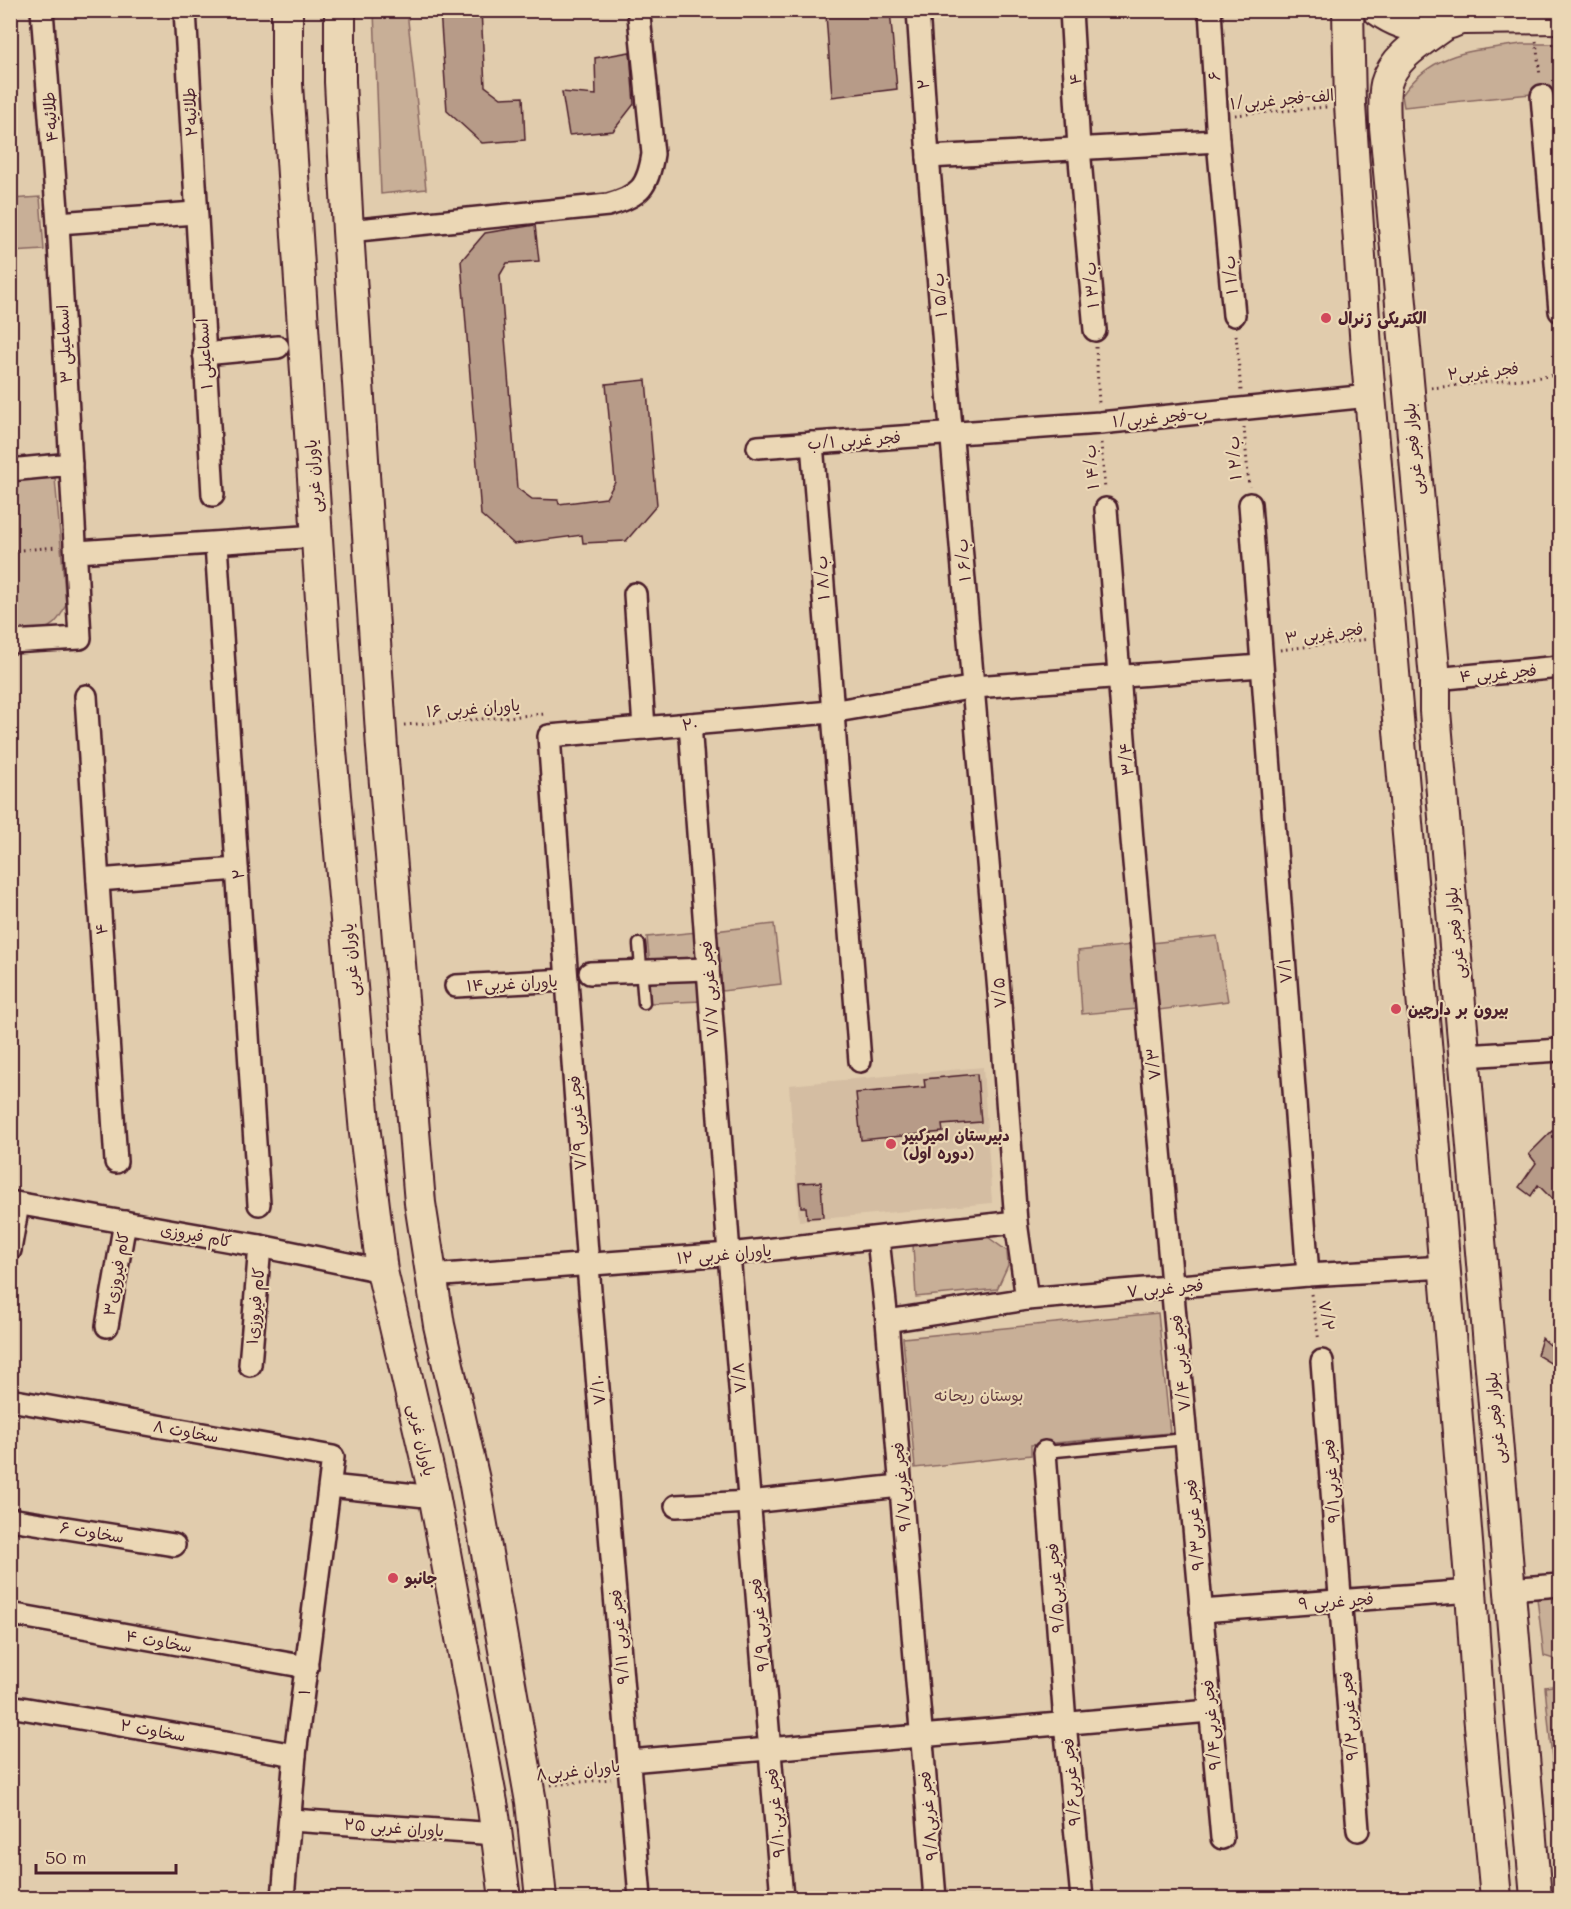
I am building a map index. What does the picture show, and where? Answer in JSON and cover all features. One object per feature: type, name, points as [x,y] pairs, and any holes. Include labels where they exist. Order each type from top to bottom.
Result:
[{"type":"main road","name":"یاوران غربی","points":[[287,10],[287,84],[332,762],[365,1133],[382,1270],[435,1497],[496,1834],[505,1899]]},
{"type":"main road","points":[[340,10],[340,82],[360,414],[385,783],[418,1179],[430,1276],[474,1480],[529,1788],[541,1899]]},
{"type":"main road","name":"بلوار فجر غربی","points":[[1348,10],[1349,96],[1369,396],[1445,1267],[1479,1714],[1515,1897]]},
{"type":"main road","points":[[1378,10],[1392,20],[1416,27],[1460,19],[1547,17]]},
{"type":"main road","points":[[1349,96],[1354,78],[1363,73],[1374,72],[1381,76],[1386,84],[1398,63],[1410,49],[1460,19]]},
{"type":"main road","name":"بلوار فجر غربی","points":[[1386,84],[1385,127],[1407,390],[1435,679],[1435,711],[1509,1589],[1515,1897]]},
{"type":"main road","points":[[309,420],[360,414]]},
{"type":"main road","points":[[1458,1441],[1497,1438]]},
{"type":"main road","points":[[456,1618],[496,1611]]},
{"type":"street","name":"طلائیه۴","points":[[42,10],[58,223]]},
{"type":"street","name":"طلائیه۲","points":[[185,10],[195,213]]},
{"type":"street","name":"۲","points":[[918,10],[928,157]]},
{"type":"street","name":"۴","points":[[1071,10],[1079,148]]},
{"type":"street","name":"۶","points":[[1210,10],[1218,141]]},
{"type":"street","points":[[348,231],[608,205],[630,199],[641,188],[650,172],[653,154],[639,16]]},
{"type":"street","points":[[1542,96],[1560,311]]},
{"type":"street","points":[[928,157],[1218,141]]},
{"type":"street","name":"۱ ب/۱","points":[[1218,141],[1234,315]]},
{"type":"street","name":"۱ ب/۳","points":[[1079,148],[1095,330]]},
{"type":"street","name":"۱ ب/۵","points":[[928,157],[951,433]]},
{"type":"street","points":[[58,223],[195,213]]},
{"type":"street","name":"اسماعیلی ۱","points":[[195,213],[213,495]]},
{"type":"street","name":"اسماعیلی ۳","points":[[10,642],[80,638],[58,223]]},
{"type":"street","points":[[204,354],[278,347]]},
{"type":"street","name":"۱/ب-فجر غربی","points":[[951,433],[1100,423],[1369,396]]},
{"type":"street","name":"فجر غربی ۱/ب","points":[[758,447],[951,433]]},
{"type":"street","name":"۱ ب/۶","points":[[951,433],[975,687]]},
{"type":"street","name":"۱ ب/۸","points":[[812,443],[831,712],[860,1061]]},
{"type":"street","points":[[10,470],[71,464]]},
{"type":"street","name":"۷/۱","points":[[1250,504],[1308,1275]]},
{"type":"street","name":"۳/۴","points":[[1106,509],[1132,840]]},
{"type":"street","points":[[77,549],[216,544],[317,536]]},
{"type":"street","name":"۲","points":[[216,544],[259,1204]]},
{"type":"street","points":[[635,594],[644,728]]},
{"type":"street","name":"۲۰","points":[[549,736],[831,712],[975,687],[1119,678],[1261,660]]},
{"type":"street","name":"۴ فجر غربی","points":[[1435,679],[1560,667]]},
{"type":"street","name":"۷/۵","points":[[975,687],[1016,1222],[1027,1299]]},
{"type":"street","name":"۴","points":[[86,696],[116,1162]]},
{"type":"street","name":"۷/۷ فجر غربی","points":[[690,724],[729,1254]]},
{"type":"street","name":"۷/۹ فجر غربی","points":[[549,736],[588,1266]]},
{"type":"street","name":"۷/۳","points":[[1132,840],[1173,1288]]},
{"type":"street","points":[[98,880],[237,869]]},
{"type":"street","points":[[590,973],[708,969]]},
{"type":"street","name":"یاوران غربی۱۴","points":[[456,986],[567,980]]},
{"type":"street","points":[[1465,1056],[1560,1050]]},
{"type":"street","points":[[10,1250],[14,1203]]},
{"type":"street","name":"کام فیروزی","points":[[14,1203],[382,1270]]},
{"type":"street","name":"کام فیروزی۳","points":[[107,1326],[125,1222]]},
{"type":"street","name":"۱۲ یاوران غربی","points":[[430,1276],[729,1254],[1016,1222]]},
{"type":"street","name":"فجر غربی۹/۷","points":[[878,1239],[887,1321],[921,1736]]},
{"type":"street","name":"کام فیروزی۱","points":[[250,1365],[260,1246]]},
{"type":"street","name":"۷/۸","points":[[729,1254],[749,1502]]},
{"type":"street","name":"۷/۱۰","points":[[588,1266],[608,1514]]},
{"type":"street","name":"۷ فجر غربی","points":[[887,1321],[1027,1299],[1308,1275],[1445,1267]]},
{"type":"street","name":"۷/۴ فجر غربی","points":[[1173,1288],[1186,1439]]},
{"type":"street","name":"فجر غربی۹/۱","points":[[1322,1361],[1340,1601]]},
{"type":"street","name":"سخاوت ۸","points":[[10,1400],[333,1456],[330,1486]]},
{"type":"street","name":"فجر غربی۹/۳","points":[[1186,1439],[1201,1611]]},
{"type":"street","name":"فجر غربی۹/۵","points":[[1044,1452],[1065,1724]]},
{"type":"street","points":[[330,1486],[435,1497]]},
{"type":"street","name":"۱","points":[[283,1899],[295,1755],[330,1486]]},
{"type":"street","points":[[676,1506],[749,1502],[900,1486]]},
{"type":"street","name":"۹/۹ فجر غربی","points":[[749,1502],[770,1749]]},
{"type":"street","name":"۹/۱۱ فجر غربی","points":[[608,1514],[640,1899]]},
{"type":"street","name":"سخاوت ۶","points":[[10,1519],[174,1545]]},
{"type":"street","points":[[1509,1589],[1560,1585]]},
{"type":"street","name":"۹ فجر غربی","points":[[1201,1611],[1471,1591]]},
{"type":"street","name":"فجر غربی۹/۲","points":[[1340,1601],[1358,1830]]},
{"type":"street","name":"فجر غربی۹/۴","points":[[1201,1611],[1222,1838]]},
{"type":"street","name":"سخاوت ۴","points":[[10,1614],[308,1667]]},
{"type":"street","name":"سخاوت ۲","points":[[10,1706],[295,1755]]},
{"type":"street","points":[[630,1769],[770,1749],[1210,1711]]},
{"type":"street","name":"فجر غربی۹/۶","points":[[1065,1724],[1082,1899]]},
{"type":"street","name":"فجر غربی۹/۸","points":[[921,1736],[934,1897]]},
{"type":"street","name":"فجر غربی۹/۱۰","points":[[770,1749],[782,1899]]},
{"type":"street","name":"یاوران غربی ۲۵","points":[[291,1820],[496,1834]]},
{"type":"lane","points":[[639,944],[644,1003]]},
{"type":"lane","points":[[1044,1452],[1186,1439]]},
{"type":"path","points":[[1542,96],[1547,17]]},
{"type":"path","name":"۱/الف-فجر غربی","points":[[1217,116],[1349,96]]},
{"type":"path","name":"۱ ب/۱","points":[[1234,315],[1243,409]]},
{"type":"path","name":"۱ ب/۳","points":[[1095,330],[1100,423]]},
{"type":"path","name":"فجر غربی۲","points":[[1407,390],[1560,375]]},
{"type":"path","name":"۱ ب/۲","points":[[1243,409],[1250,504]]},
{"type":"path","name":"۱ ب/۴","points":[[1100,423],[1106,509]]},
{"type":"path","points":[[10,551],[77,549]]},
{"type":"path","name":"۳ فجر غربی","points":[[1261,660],[1391,636]]},
{"type":"path","name":"۱۶ یاوران غربی","points":[[382,727],[545,714],[549,736]]},
{"type":"path","name":"۷/۲","points":[[1308,1275],[1322,1361]]},
{"type":"path","name":"یاوران غربی۸","points":[[529,1788],[630,1769]]},
{"type":"shaded area","name":"دبیرستان امیرکبیر (دوره اول)","points":[[983,1067],[992,1203],[799,1221],[789,1085]]},
{"type":"green space","points":[[374,11],[407,11],[426,189],[381,194]]},
{"type":"green space","points":[[1521,44],[1560,44],[1560,91],[1404,107],[1402,95],[1414,80],[1440,61],[1470,52]]},
{"type":"green space","points":[[40,197],[44,250],[11,252],[11,199]]},
{"type":"green space","points":[[55,478],[66,604],[51,626],[45,629],[11,632],[11,481]]},
{"type":"green space","points":[[774,924],[781,984],[722,991],[715,931]]},
{"type":"green space","points":[[697,932],[700,961],[650,965],[647,937]]},
{"type":"green space","points":[[1217,936],[1228,1001],[1159,1010],[1151,943]]},
{"type":"green space","points":[[1131,945],[1137,1009],[1082,1014],[1078,951]]},
{"type":"green space","points":[[702,975],[703,1001],[650,1003],[649,977]]},
{"type":"green space","points":[[985,1235],[1007,1251],[1008,1265],[997,1289],[916,1297],[913,1245]]},
{"type":"green space","name":"بوستان ریحانه","points":[[1158,1313],[1170,1433],[1031,1445],[1031,1455],[915,1468],[903,1338]]},
{"type":"green space","points":[[1560,1588],[1560,1661],[1544,1656],[1536,1590]]},
{"type":"green space","points":[[1560,1685],[1560,1830],[1559,1830],[1545,1687]]},
{"type":"building","points":[[440,10],[481,10],[485,86],[501,98],[523,97],[525,140],[482,143],[447,111]]},
{"type":"building","points":[[864,10],[890,10],[897,89],[832,97],[826,15]]},
{"type":"building","points":[[630,52],[634,104],[613,131],[569,135],[562,92],[596,95],[595,58]]},
{"type":"building","points":[[535,225],[539,261],[507,263],[500,275],[517,488],[532,499],[558,500],[559,504],[606,498],[615,482],[606,384],[646,380],[657,505],[626,541],[583,543],[582,535],[514,544],[481,515],[461,261],[485,233]]},
{"type":"building","points":[[977,1074],[981,1122],[942,1125],[943,1132],[861,1140],[856,1093],[925,1087],[924,1079]]},
{"type":"building","points":[[1552,1131],[1560,1136],[1560,1207],[1538,1185],[1531,1196],[1519,1187],[1536,1163],[1529,1154]]},
{"type":"building","points":[[821,1182],[823,1217],[807,1218],[806,1207],[801,1207],[799,1183]]},
{"type":"building","points":[[1560,1333],[1560,1369],[1537,1355],[1542,1338],[1550,1345]]},
{"type":"place","name":"الکتریکی ژنرال","points":[[1326,318]]},
{"type":"place","name":"بیرون بر دارچین","points":[[1396,1009]]},
{"type":"place","name":"دبیرستان امیرکبیر (دوره اول)","points":[[891,1144]]},
{"type":"place","name":"جانبو","points":[[393,1578]]}]
